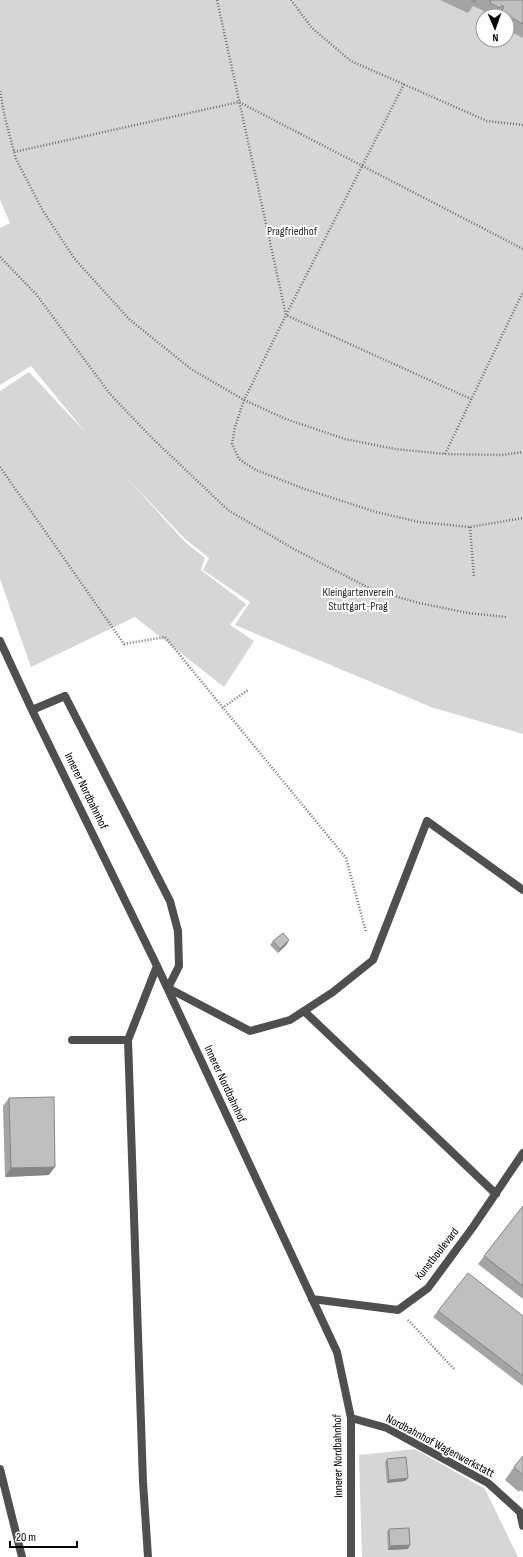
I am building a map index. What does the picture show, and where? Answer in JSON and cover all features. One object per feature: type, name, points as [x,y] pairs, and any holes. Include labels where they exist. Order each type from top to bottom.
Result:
[{"type":"lane","name":"Innerer Nordbahnhof","points":[[0,641],[32,710],[168,988],[337,1352],[351,1418],[351,1557]]},
{"type":"lane","points":[[32,710],[65,696],[170,901],[178,931],[179,966],[168,988],[250,1031],[290,1020],[333,992],[373,960],[427,821],[523,890]]},
{"type":"lane","points":[[148,1557],[143,1482],[128,1040],[157,966]]},
{"type":"lane","points":[[304,1011],[496,1194]]},
{"type":"lane","points":[[72,1040],[128,1040]]},
{"type":"lane","name":"Kunstboulevard","points":[[398,1310],[428,1288],[496,1194],[523,1153]]},
{"type":"lane","points":[[312,1299],[398,1310]]},
{"type":"lane","name":"Nordbahnhof Wagenwerkstatt","points":[[351,1418],[387,1428],[488,1483],[520,1512],[523,1526]]},
{"type":"lane","points":[[0,1469],[22,1557]]},
{"type":"path","points":[[217,0],[286,315]]},
{"type":"path","points":[[291,0],[312,28],[351,61],[487,121],[523,125]]},
{"type":"path","points":[[404,84],[244,400],[235,427],[232,444],[239,459],[256,470],[302,488],[376,512],[419,522],[470,527],[523,518]]},
{"type":"path","points":[[0,91],[5,118],[16,159],[43,211],[74,258],[129,319],[191,369],[244,400],[286,419],[345,439],[395,449],[445,454],[502,455],[523,452]]},
{"type":"path","points":[[14,152],[239,102],[523,249]]},
{"type":"path","points":[[0,257],[36,294],[110,394],[150,437],[228,510],[292,548],[373,590],[419,603],[468,613],[506,617]]},
{"type":"path","points":[[445,454],[523,292]]},
{"type":"path","points":[[286,315],[472,399]]},
{"type":"path","points":[[0,467],[124,644],[165,637],[346,858],[373,960]]},
{"type":"path","points":[[470,527],[474,578]]},
{"type":"path","points":[[222,708],[248,690]]},
{"type":"path","points":[[398,1310],[454,1369]]},
{"type":"green space","name":"Pragfriedhof","points":[[0,0],[523,0],[523,734],[431,707],[235,625],[250,602],[203,570],[209,558],[185,539],[126,477],[185,542],[205,558],[201,570],[246,604],[230,625],[254,641],[224,687],[135,617],[31,667],[0,579],[0,391],[29,372],[86,433],[31,366],[0,385],[0,228],[10,223],[0,200]]},
{"type":"green space","points":[[415,1449],[485,1489],[518,1557],[362,1557],[359,1455]]},
{"type":"building","points":[[491,0],[523,0],[523,24],[515,20],[515,8],[503,8],[502,5],[500,8],[490,3]]},
{"type":"building","points":[[283,933],[289,940],[280,949],[273,941]]},
{"type":"building","points":[[54,1097],[55,1167],[11,1168],[9,1098]]},
{"type":"building","points":[[523,1206],[523,1286],[484,1256]]},
{"type":"building","points":[[468,1273],[523,1316],[523,1376],[438,1311]]},
{"type":"building","points":[[523,1456],[523,1475],[514,1467]]},
{"type":"building","points":[[406,1457],[408,1478],[389,1480],[387,1459]]},
{"type":"building","points":[[409,1528],[410,1545],[390,1546],[389,1529]]},
{"type":"park label","name":"Kleingartenverein Stuttgart-Prag","points":[[358,599]]}]
